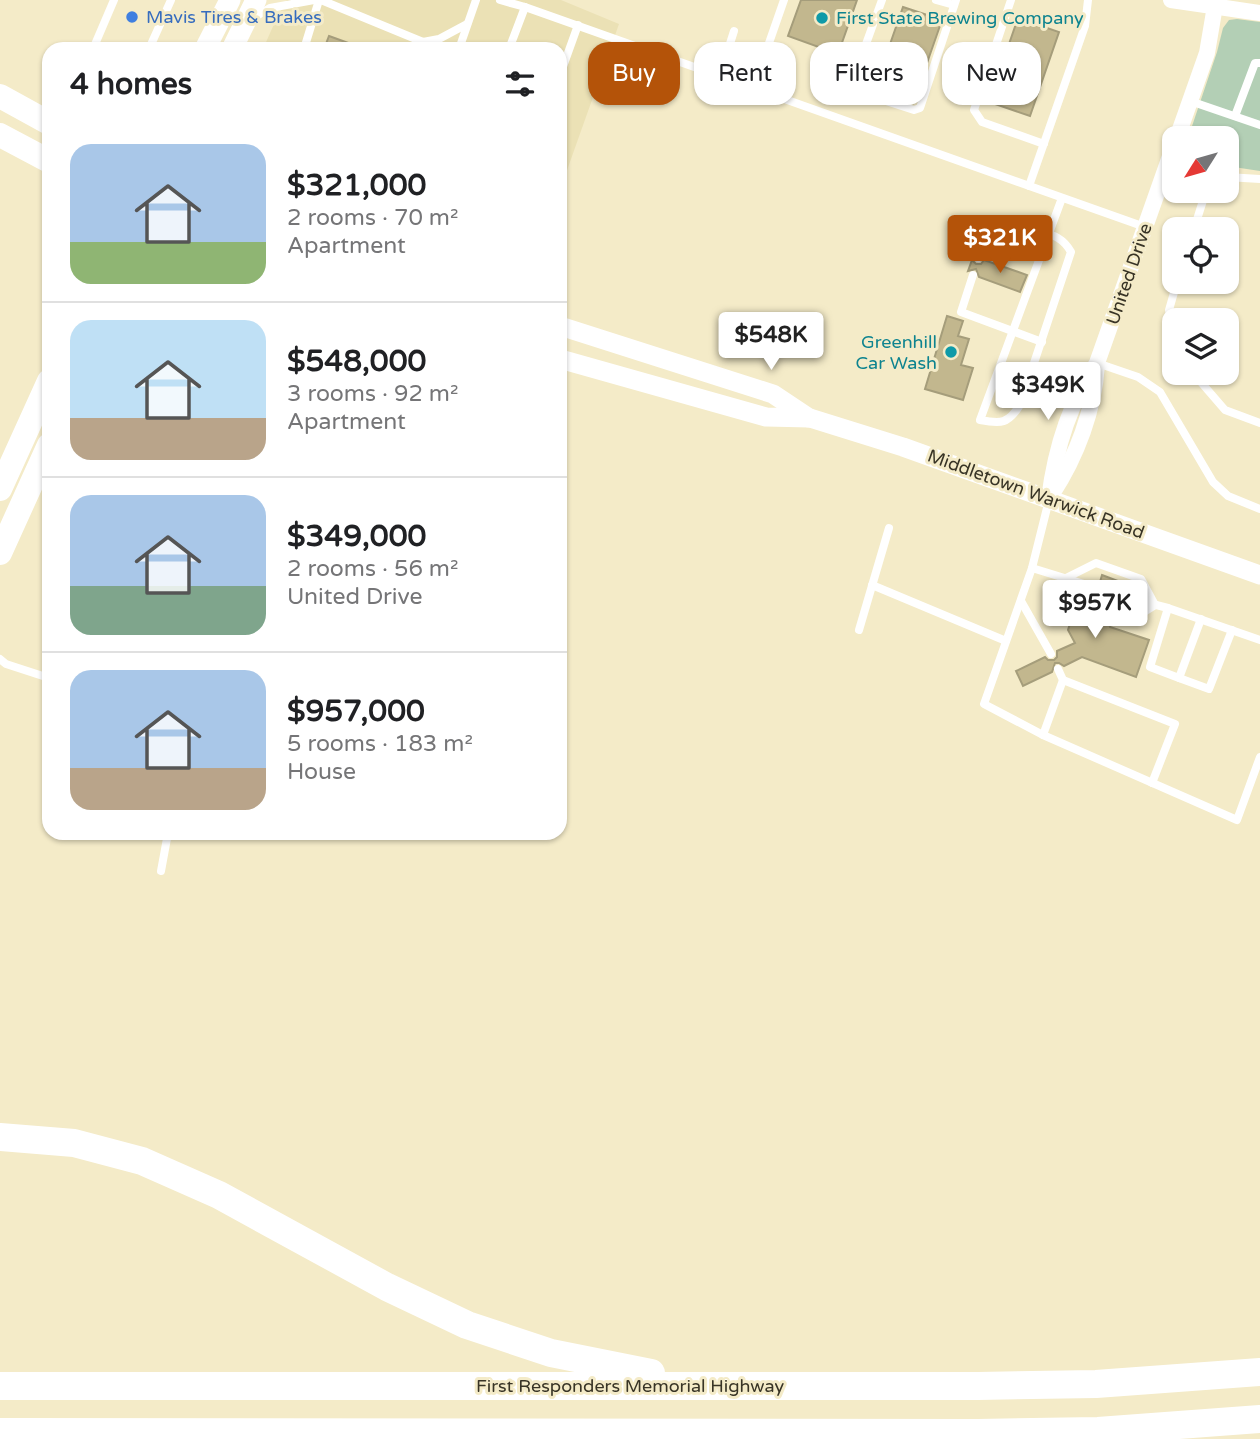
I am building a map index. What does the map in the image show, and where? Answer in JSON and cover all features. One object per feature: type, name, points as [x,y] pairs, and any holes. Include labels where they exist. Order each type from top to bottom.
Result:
[{"type":"highway","points":[[0,1137],[74,1143],[142,1160],[219,1195],[427,1307],[511,1341],[598,1363],[723,1386]]},
{"type":"highway","name":"First Responders Memorial Highway","points":[[0,1386],[1096,1384],[1260,1372]]},
{"type":"highway","points":[[0,1432],[1098,1431],[1260,1419]]},
{"type":"highway","points":[[714,1439],[753,1433]]},
{"type":"main road","points":[[209,42],[230,0]]},
{"type":"main road","points":[[235,42],[256,0]]},
{"type":"main road","points":[[0,96],[42,118]]},
{"type":"main road","points":[[0,135],[42,156]]},
{"type":"main road","points":[[0,489],[42,396]]},
{"type":"main road","points":[[0,552],[42,459]]},
{"type":"street","points":[[1171,0],[1260,13]]},
{"type":"street","points":[[1181,126],[1207,52],[1215,6]]},
{"type":"street","name":"United Drive","points":[[1049,499],[1069,468],[1095,393],[1097,363],[1162,184]]},
{"type":"street","name":"Middletown Warwick Road","points":[[567,328],[773,394],[810,418],[903,447],[1260,575]]},
{"type":"street","name":"Middletown Warwick Road","points":[[567,361],[766,417],[810,418]]},
{"type":"lane","points":[[96,42],[114,0]]},
{"type":"lane","points":[[152,42],[171,0]]},
{"type":"lane","points":[[244,23],[270,8],[318,0],[413,42]]},
{"type":"lane","points":[[306,42],[318,0]]},
{"type":"lane","points":[[461,42],[476,0]]},
{"type":"lane","points":[[500,0],[525,6],[694,66]]},
{"type":"lane","points":[[769,42],[784,0]]},
{"type":"lane","points":[[882,0],[854,77],[854,86],[858,92],[914,110],[920,108],[955,3],[936,0]]},
{"type":"lane","points":[[1011,0],[974,110],[982,122],[1044,144]]},
{"type":"lane","points":[[1030,186],[1084,26],[1088,0]]},
{"type":"lane","points":[[512,42],[525,6]]},
{"type":"lane","points":[[432,42],[467,24]]},
{"type":"lane","points":[[567,56],[578,25]]},
{"type":"lane","points":[[730,42],[734,31]]},
{"type":"lane","points":[[1235,116],[1255,62],[1260,63]]},
{"type":"lane","points":[[1190,101],[1260,125]]},
{"type":"lane","points":[[796,102],[1145,227]]},
{"type":"lane","points":[[1239,178],[1260,180]]},
{"type":"lane","points":[[978,258],[983,244],[996,231],[1020,224],[1049,233],[1066,242],[1071,252],[1020,405],[1011,419],[997,424],[980,420],[1012,332],[1049,233],[1062,198]]},
{"type":"lane","points":[[973,275],[961,312],[1042,342]]},
{"type":"lane","points":[[1097,363],[1138,377],[1160,392],[1213,482],[1228,496],[1260,509]]},
{"type":"lane","points":[[1204,385],[1225,410],[1260,423]]},
{"type":"lane","points":[[1049,499],[1032,568],[984,704],[1043,735],[1237,820],[1260,757]]},
{"type":"lane","points":[[859,630],[889,528]]},
{"type":"lane","points":[[1066,578],[1096,563],[1141,579],[1155,606]]},
{"type":"lane","points":[[1032,568],[1097,588]]},
{"type":"lane","points":[[1066,578],[1079,606],[1090,609]]},
{"type":"lane","points":[[872,585],[1006,641]]},
{"type":"lane","points":[[1121,596],[1168,608],[1260,640]]},
{"type":"lane","points":[[1021,601],[1051,654]]},
{"type":"lane","points":[[1114,618],[1128,622],[1155,606]]},
{"type":"lane","points":[[1168,608],[1150,667],[1209,689],[1232,630]]},
{"type":"lane","points":[[1179,678],[1200,619]]},
{"type":"lane","points":[[2,663],[42,676]]},
{"type":"lane","points":[[1043,735],[1063,680],[1058,669]]},
{"type":"lane","points":[[1063,680],[1175,723],[1152,783]]},
{"type":"lane","points":[[161,871],[167,840]]},
{"type":"shaded area","points":[[287,0],[561,0],[619,24],[613,42],[588,42],[588,105],[590,105],[567,170],[567,42],[266,42]]},
{"type":"green space","points":[[1229,20],[1260,22],[1260,171],[1239,168],[1239,126],[1192,126],[1223,28]]},
{"type":"building","name":"First State Brewing Company","points":[[801,0],[857,0],[842,42],[810,44],[788,36]]},
{"type":"building","points":[[903,7],[942,20],[928,60],[928,42],[891,42]]},
{"type":"building","points":[[1018,18],[1059,32],[1041,84],[1041,42],[1010,42]]},
{"type":"building","points":[[329,36],[346,42],[327,42]]},
{"type":"building","points":[[998,105],[1034,105],[1030,116]]},
{"type":"building","points":[[972,260],[981,264],[984,260],[1027,275],[1020,292],[979,277],[976,269],[968,271]]},
{"type":"building","name":"Greenhill Car Wash","points":[[947,316],[963,321],[958,336],[969,339],[961,365],[973,368],[963,400],[925,389]]},
{"type":"building","points":[[1102,575],[1126,584],[1124,590],[1115,594],[1119,602],[1116,612],[1108,616],[1110,627],[1149,640],[1136,677],[1082,657],[1064,666],[1055,663],[1052,672],[1023,686],[1016,671],[1045,657],[1054,660],[1057,651],[1075,643],[1068,630],[1073,614],[1086,618],[1095,613],[1096,607],[1092,603],[1095,594],[1103,591],[1100,582]]},
{"type":"place","name":"Mavis Tires & Brakes","points":[[132,17]]},
{"type":"place","name":"First State Brewing Company","points":[[822,18]]},
{"type":"place","name":"Greenhill Car Wash","points":[[951,352]]}]
